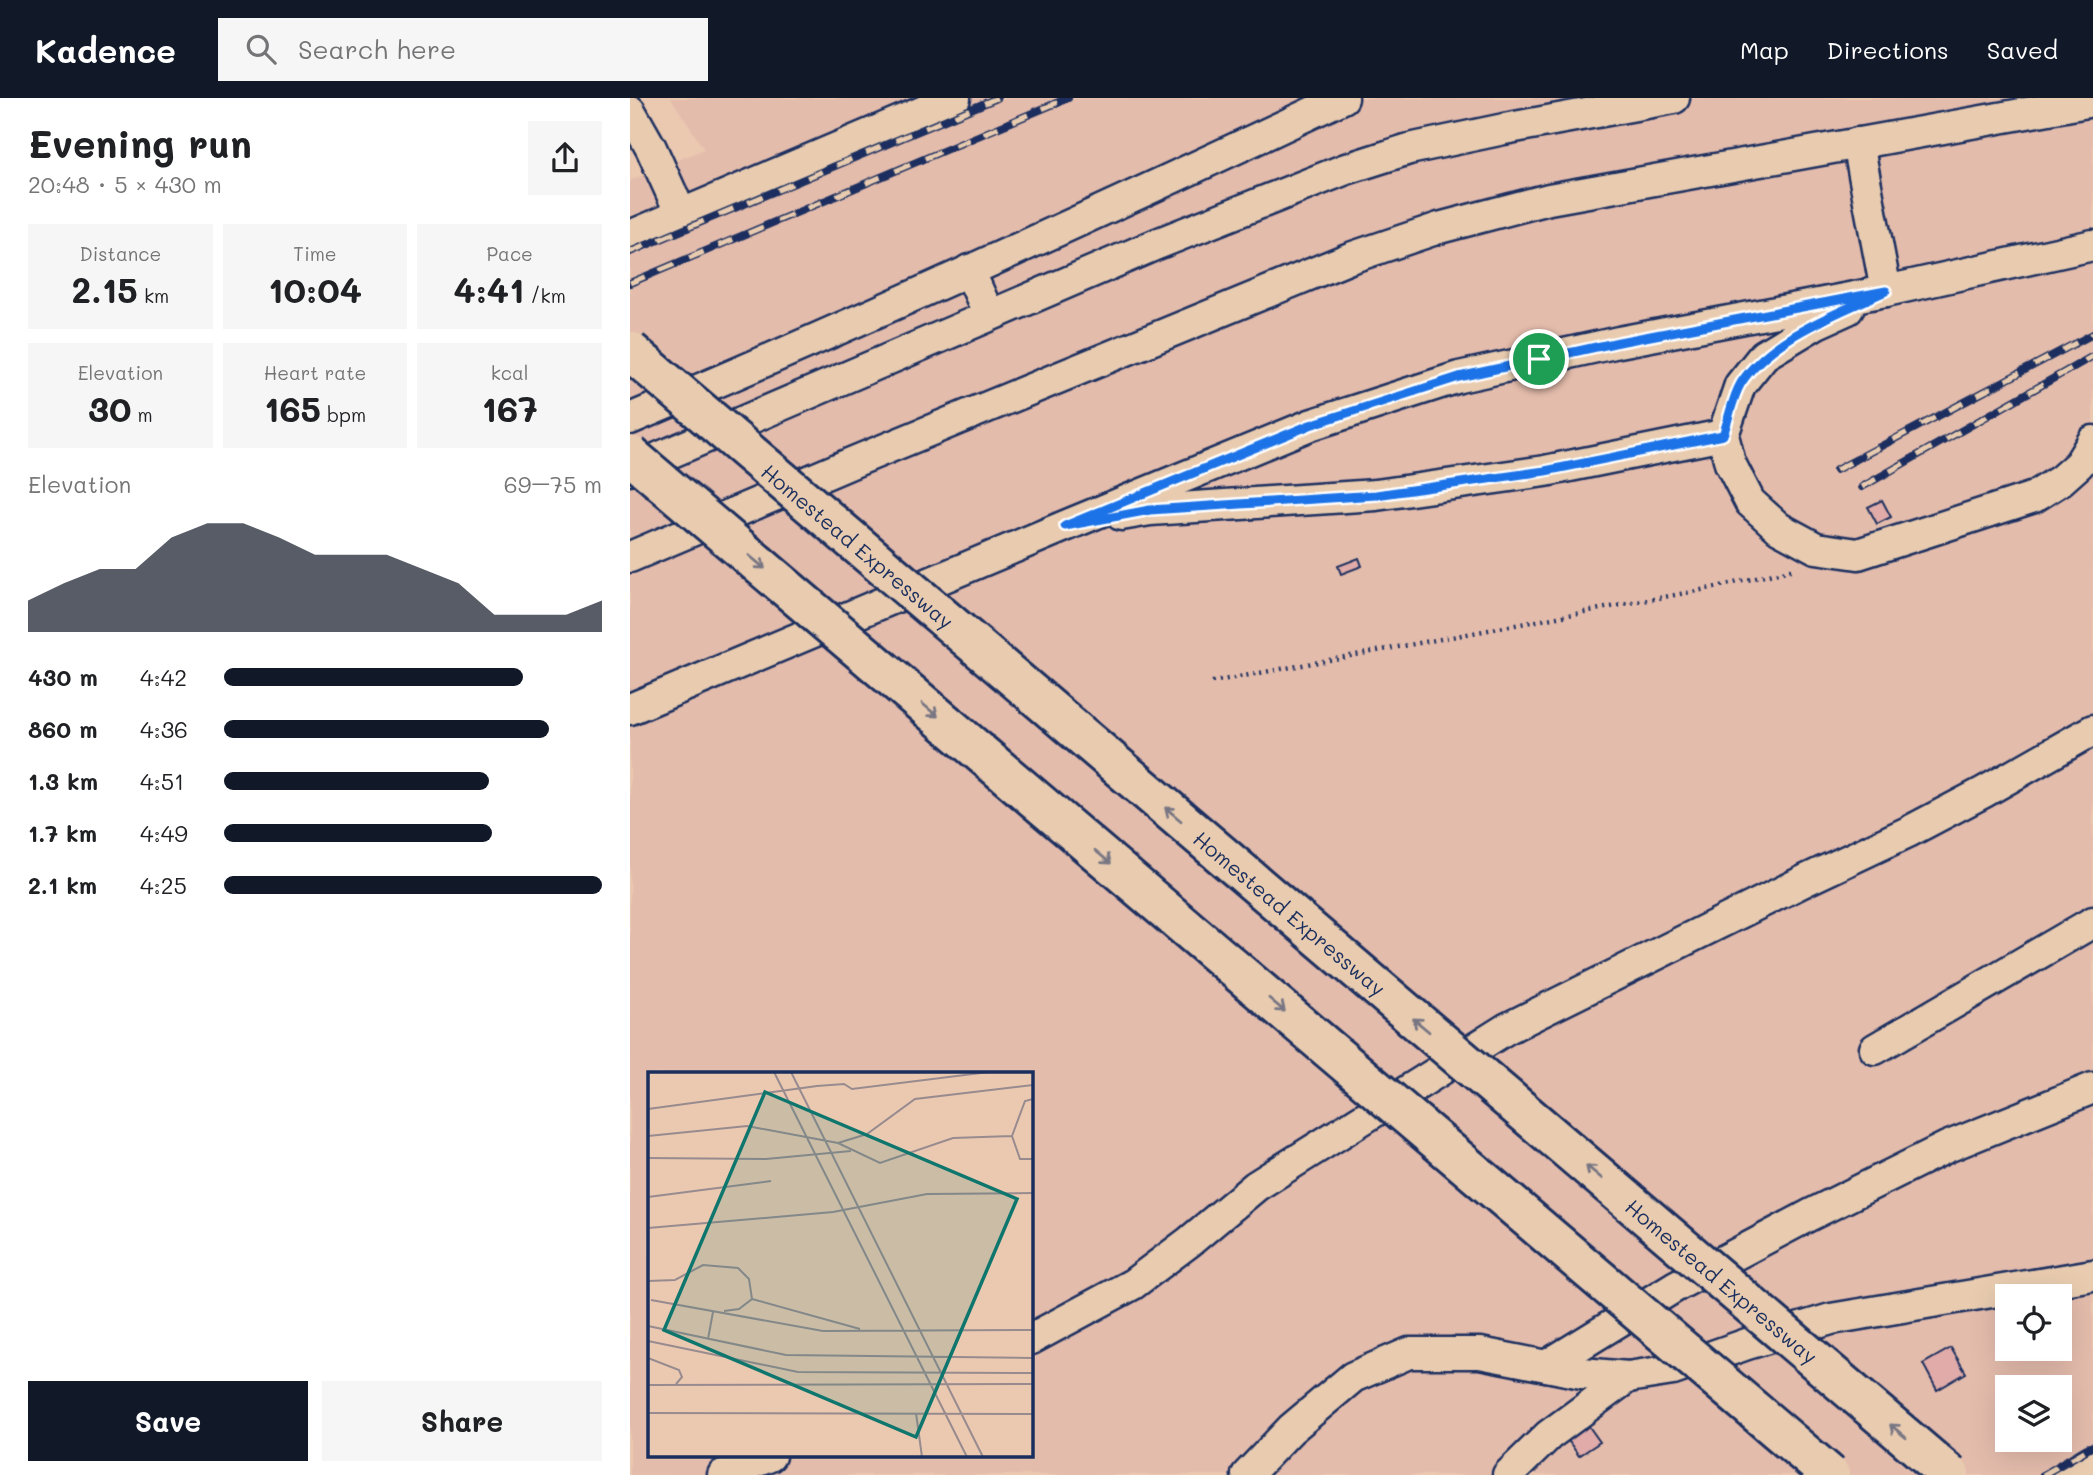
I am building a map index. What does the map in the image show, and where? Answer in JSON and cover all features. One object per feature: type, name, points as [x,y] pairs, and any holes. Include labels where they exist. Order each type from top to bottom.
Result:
[{"type":"highway","name":"Homestead Expressway","points":[[630,351],[1950,1475]]},
{"type":"highway","points":[[630,455],[1830,1475]]},
{"type":"street","points":[[630,236],[955,98]]},
{"type":"street","points":[[630,419],[743,372],[1343,98]]},
{"type":"street","points":[[630,470],[989,315],[1270,198],[1371,161],[1409,149],[1674,98]]},
{"type":"street","points":[[630,557],[881,450],[1350,258],[1439,228],[1549,199],[2093,101]]},
{"type":"street","points":[[630,111],[651,148],[681,214]]},
{"type":"street","points":[[1858,143],[1886,291]]},
{"type":"street","points":[[630,709],[1310,425],[1459,377],[1619,342],[1886,291],[2093,245]]},
{"type":"street","points":[[969,270],[989,315]]},
{"type":"street","points":[[1886,291],[1817,323],[1764,355],[1740,385],[1723,435],[1730,463],[1750,502],[1779,528],[1816,548],[1858,554],[2034,498],[2079,464],[2093,441]]},
{"type":"street","points":[[1065,526],[1150,510],[1376,495],[1545,471],[1723,435]]},
{"type":"street","points":[[1032,1338],[1133,1284],[1256,1186],[1506,1029],[1908,832],[2093,730]]},
{"type":"street","points":[[1875,1049],[2093,922]]},
{"type":"street","points":[[1546,1366],[1675,1286],[1811,1215],[1947,1147],[2093,1087]]},
{"type":"street","points":[[1247,1475],[1291,1429],[1353,1377],[1409,1353],[1480,1353],[1582,1373],[1628,1377],[1673,1370],[1831,1319],[2093,1275]]},
{"type":"street","points":[[1508,1475],[1549,1435],[1628,1377]]},
{"type":"street","points":[[723,1475],[765,1458]]},
{"type":"street","points":[[2068,1475],[2093,1460]]},
{"type":"path","points":[[1212,682],[1712,588],[1805,566]]},
{"type":"shaded area","points":[[671,98],[2093,98],[2093,1475],[630,1475],[630,181],[704,149]]},
{"type":"building","points":[[1882,500],[1891,517],[1877,524],[1868,507]]},
{"type":"building","points":[[1359,558],[1362,566],[1341,574],[1338,566]]},
{"type":"building","points":[[1951,1348],[1966,1373],[1937,1390],[1923,1364]]},
{"type":"building","points":[[1588,1425],[1600,1442],[1579,1456],[1567,1439]]},
{"type":"railway","points":[[630,252],[997,98]]},
{"type":"railway","points":[[630,283],[1068,98]]},
{"type":"railway","points":[[1836,470],[2093,334]]},
{"type":"railway","points":[[1862,487],[2093,356]]},
{"type":"railway","points":[[2043,1475],[2093,1446]]},
{"type":"route","points":[[1886,291],[1817,323],[1764,355],[1740,385],[1723,435],[1545,471],[1376,495],[1150,510],[1065,526],[1310,425],[1459,377],[1539,359],[1886,291]]}]
